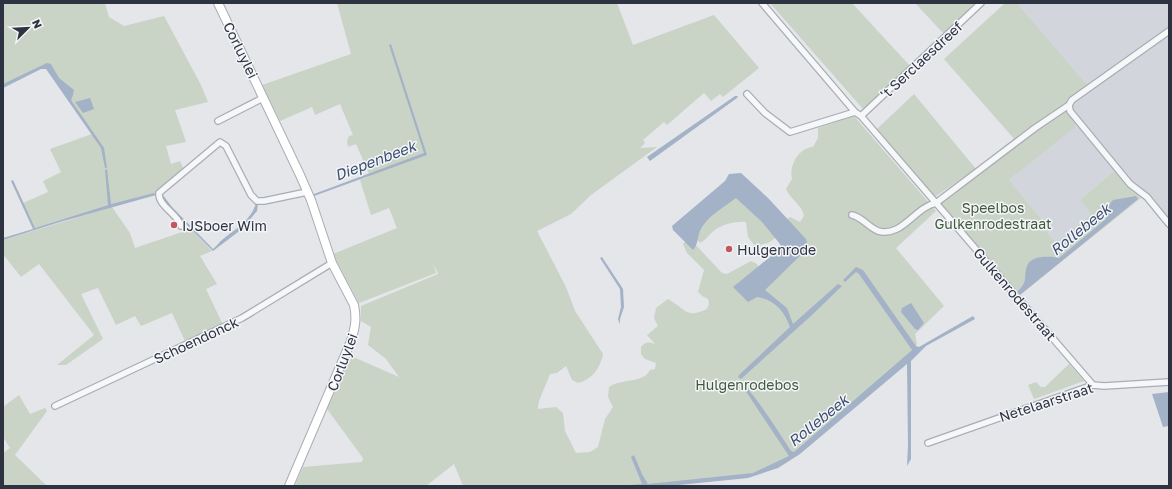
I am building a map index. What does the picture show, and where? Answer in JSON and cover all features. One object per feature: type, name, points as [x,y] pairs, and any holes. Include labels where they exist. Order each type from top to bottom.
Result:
[{"type":"street","name":"Corluylei","points":[[218,3],[307,192],[332,263],[354,305],[357,320],[351,341],[336,379],[289,486]]},
{"type":"street","points":[[762,3],[855,112],[861,116]]},
{"type":"street","name":"'t Serclaesdreef","points":[[861,116],[981,3]]},
{"type":"street","points":[[852,215],[857,216],[879,231],[888,232],[899,227],[929,204],[936,203],[1035,128],[1069,105],[1072,100],[1169,31]]},
{"type":"street","points":[[747,94],[765,113],[790,132],[855,112]]},
{"type":"street","points":[[218,121],[263,98]]},
{"type":"street","points":[[1069,105],[1070,111],[1114,166],[1130,184],[1147,197],[1169,224]]},
{"type":"street","name":"Gulkenrodestraat","points":[[861,116],[1093,385]]},
{"type":"street","points":[[181,226],[179,220],[159,198],[159,193],[220,142],[226,146],[251,195],[257,201],[264,201],[307,192]]},
{"type":"street","name":"Schoendonck","points":[[55,406],[242,318],[332,263]]},
{"type":"street","name":"Netelaarstraat","points":[[928,443],[1093,385],[1104,386],[1169,382]]},
{"type":"shaded area","points":[[1017,3],[1169,3],[1169,230],[1144,200],[1127,186],[1114,171],[1080,200],[1091,214],[1056,243],[1040,224],[1043,221],[1009,180],[1074,127],[1075,123],[1062,108],[1070,99],[1088,86]]},
{"type":"green space","points":[[3,3],[105,3],[109,17],[124,26],[164,16],[201,85],[208,102],[175,110],[186,142],[166,146],[171,164],[180,161],[183,168],[156,193],[111,204],[35,228],[23,203],[48,192],[43,181],[61,172],[50,149],[92,134],[46,66],[3,88]]},
{"type":"green space","name":"Hulgenrodebos","points":[[337,3],[617,3],[633,45],[714,15],[759,68],[723,97],[720,94],[711,101],[704,93],[667,125],[664,122],[643,140],[645,143],[640,148],[657,147],[591,195],[571,214],[537,231],[566,287],[575,311],[603,354],[598,368],[592,376],[578,383],[572,380],[566,366],[557,373],[550,374],[539,402],[538,409],[556,407],[563,413],[565,431],[576,453],[590,452],[598,447],[605,419],[613,407],[608,397],[609,387],[614,384],[637,379],[647,374],[650,370],[655,369],[656,363],[645,359],[641,354],[641,347],[648,342],[655,344],[647,335],[658,326],[654,318],[656,308],[668,299],[686,312],[694,313],[707,309],[709,304],[708,299],[698,292],[704,270],[687,253],[683,244],[687,239],[693,242],[722,273],[727,274],[751,261],[757,264],[759,268],[780,269],[784,221],[790,217],[800,222],[804,216],[801,209],[786,189],[792,179],[791,174],[793,163],[799,154],[808,148],[813,147],[818,138],[818,128],[854,116],[936,211],[896,248],[944,306],[915,334],[917,344],[915,350],[793,456],[746,478],[656,486],[463,486],[454,464],[426,486],[295,486],[303,467],[362,462],[363,458],[327,409],[351,356],[399,377],[386,359],[368,345],[371,327],[361,321],[361,306],[438,274],[433,263],[436,273],[359,303],[333,254],[397,228],[389,208],[371,215],[360,180],[370,176],[356,144],[348,147],[347,141],[349,136],[353,135],[340,104],[315,115],[312,107],[280,121],[262,85],[351,54]]},
{"type":"green space","points":[[770,3],[852,3],[910,66],[863,109]]},
{"type":"green space","points":[[915,3],[975,3],[944,34]]},
{"type":"green space","name":"Speelbos Gulkenrodestraat","points":[[1005,3],[1017,3],[1088,86],[1070,99],[1062,108],[1075,123],[1075,127],[1009,180],[1043,221],[1040,224],[1056,243],[1091,214],[1080,200],[1114,171],[1127,186],[1141,198],[1021,294],[1016,295],[936,203],[1016,141],[944,59]]},
{"type":"green space","points":[[914,94],[976,169],[936,196],[932,195],[877,129]]},
{"type":"green space","points":[[736,195],[745,198],[777,237],[768,243],[755,246],[748,237],[746,222],[738,222],[730,223],[718,228],[700,243],[694,236],[697,221]]},
{"type":"green space","points":[[112,207],[130,233],[135,248],[191,229],[212,251],[200,256],[217,284],[206,289],[223,325],[186,343],[172,313],[141,326],[135,316],[116,325],[98,288],[81,294],[103,339],[66,365],[57,365],[94,335],[39,264],[21,277],[3,254],[3,240]]},
{"type":"green space","points":[[1069,364],[1084,381],[1034,399],[1028,385],[1036,382],[1041,387],[1045,387]]},
{"type":"green space","points":[[19,395],[30,414],[45,408],[47,411],[15,455],[47,486],[3,486],[3,453],[10,448],[3,437],[3,407]]},
{"type":"water","points":[[391,44],[427,155],[314,196],[314,194],[424,153],[389,45]]},
{"type":"water","points":[[47,63],[51,64],[59,78],[74,90],[71,100],[104,148],[107,168],[105,168],[101,148],[46,69],[41,69],[3,88],[3,84]]},
{"type":"water","points":[[735,96],[738,96],[650,161],[647,157]]},
{"type":"water","points":[[90,98],[94,109],[83,113],[75,102]]},
{"type":"water","points":[[107,169],[111,204],[154,193],[156,195],[3,240],[3,238],[33,229],[11,181],[13,180],[35,228],[108,205],[105,170]]},
{"type":"water","points":[[741,173],[768,198],[806,239],[808,246],[806,250],[765,290],[787,308],[793,324],[838,284],[842,286],[741,379],[738,377],[740,374],[790,327],[782,311],[774,304],[763,298],[757,297],[748,302],[733,287],[781,248],[780,244],[762,222],[736,198],[713,215],[705,223],[700,230],[695,248],[693,250],[673,230],[672,226],[725,181],[729,174]]},
{"type":"water","points":[[162,194],[172,207],[213,249],[246,220],[254,209],[256,203],[258,204],[257,211],[242,229],[213,251],[175,213],[161,196]]},
{"type":"water","points":[[1136,196],[1138,199],[1020,295],[1017,292],[1023,285],[1029,262],[1041,257],[1059,258],[1106,219],[1109,205],[1113,200]]},
{"type":"water","points":[[602,257],[623,289],[624,307],[620,324],[618,319],[621,307],[620,289],[600,258]]},
{"type":"water","points":[[856,267],[863,270],[916,346],[919,347],[973,316],[975,319],[926,346],[911,361],[911,459],[907,466],[907,364],[800,454],[778,468],[748,478],[669,486],[618,486],[642,484],[631,457],[634,455],[648,484],[753,473],[789,456],[739,381],[742,382],[755,398],[791,451],[794,452],[911,351],[912,350],[859,274],[856,272],[845,282],[843,280]]},
{"type":"water","points":[[911,303],[924,323],[918,330],[915,329],[901,312],[902,308]]},
{"type":"water","points":[[1169,392],[1169,426],[1163,427],[1152,394]]},
{"type":"place","name":"IJSboer Wim","points":[[174,225]]},
{"type":"place","name":"Hulgenrode","points":[[729,249]]},
{"type":"water label","name":"Diepenbeek","points":[[375,160]]},
{"type":"water label","name":"Rollebeek","points":[[1080,229]]},
{"type":"water label","name":"Rollebeek","points":[[818,420]]}]
